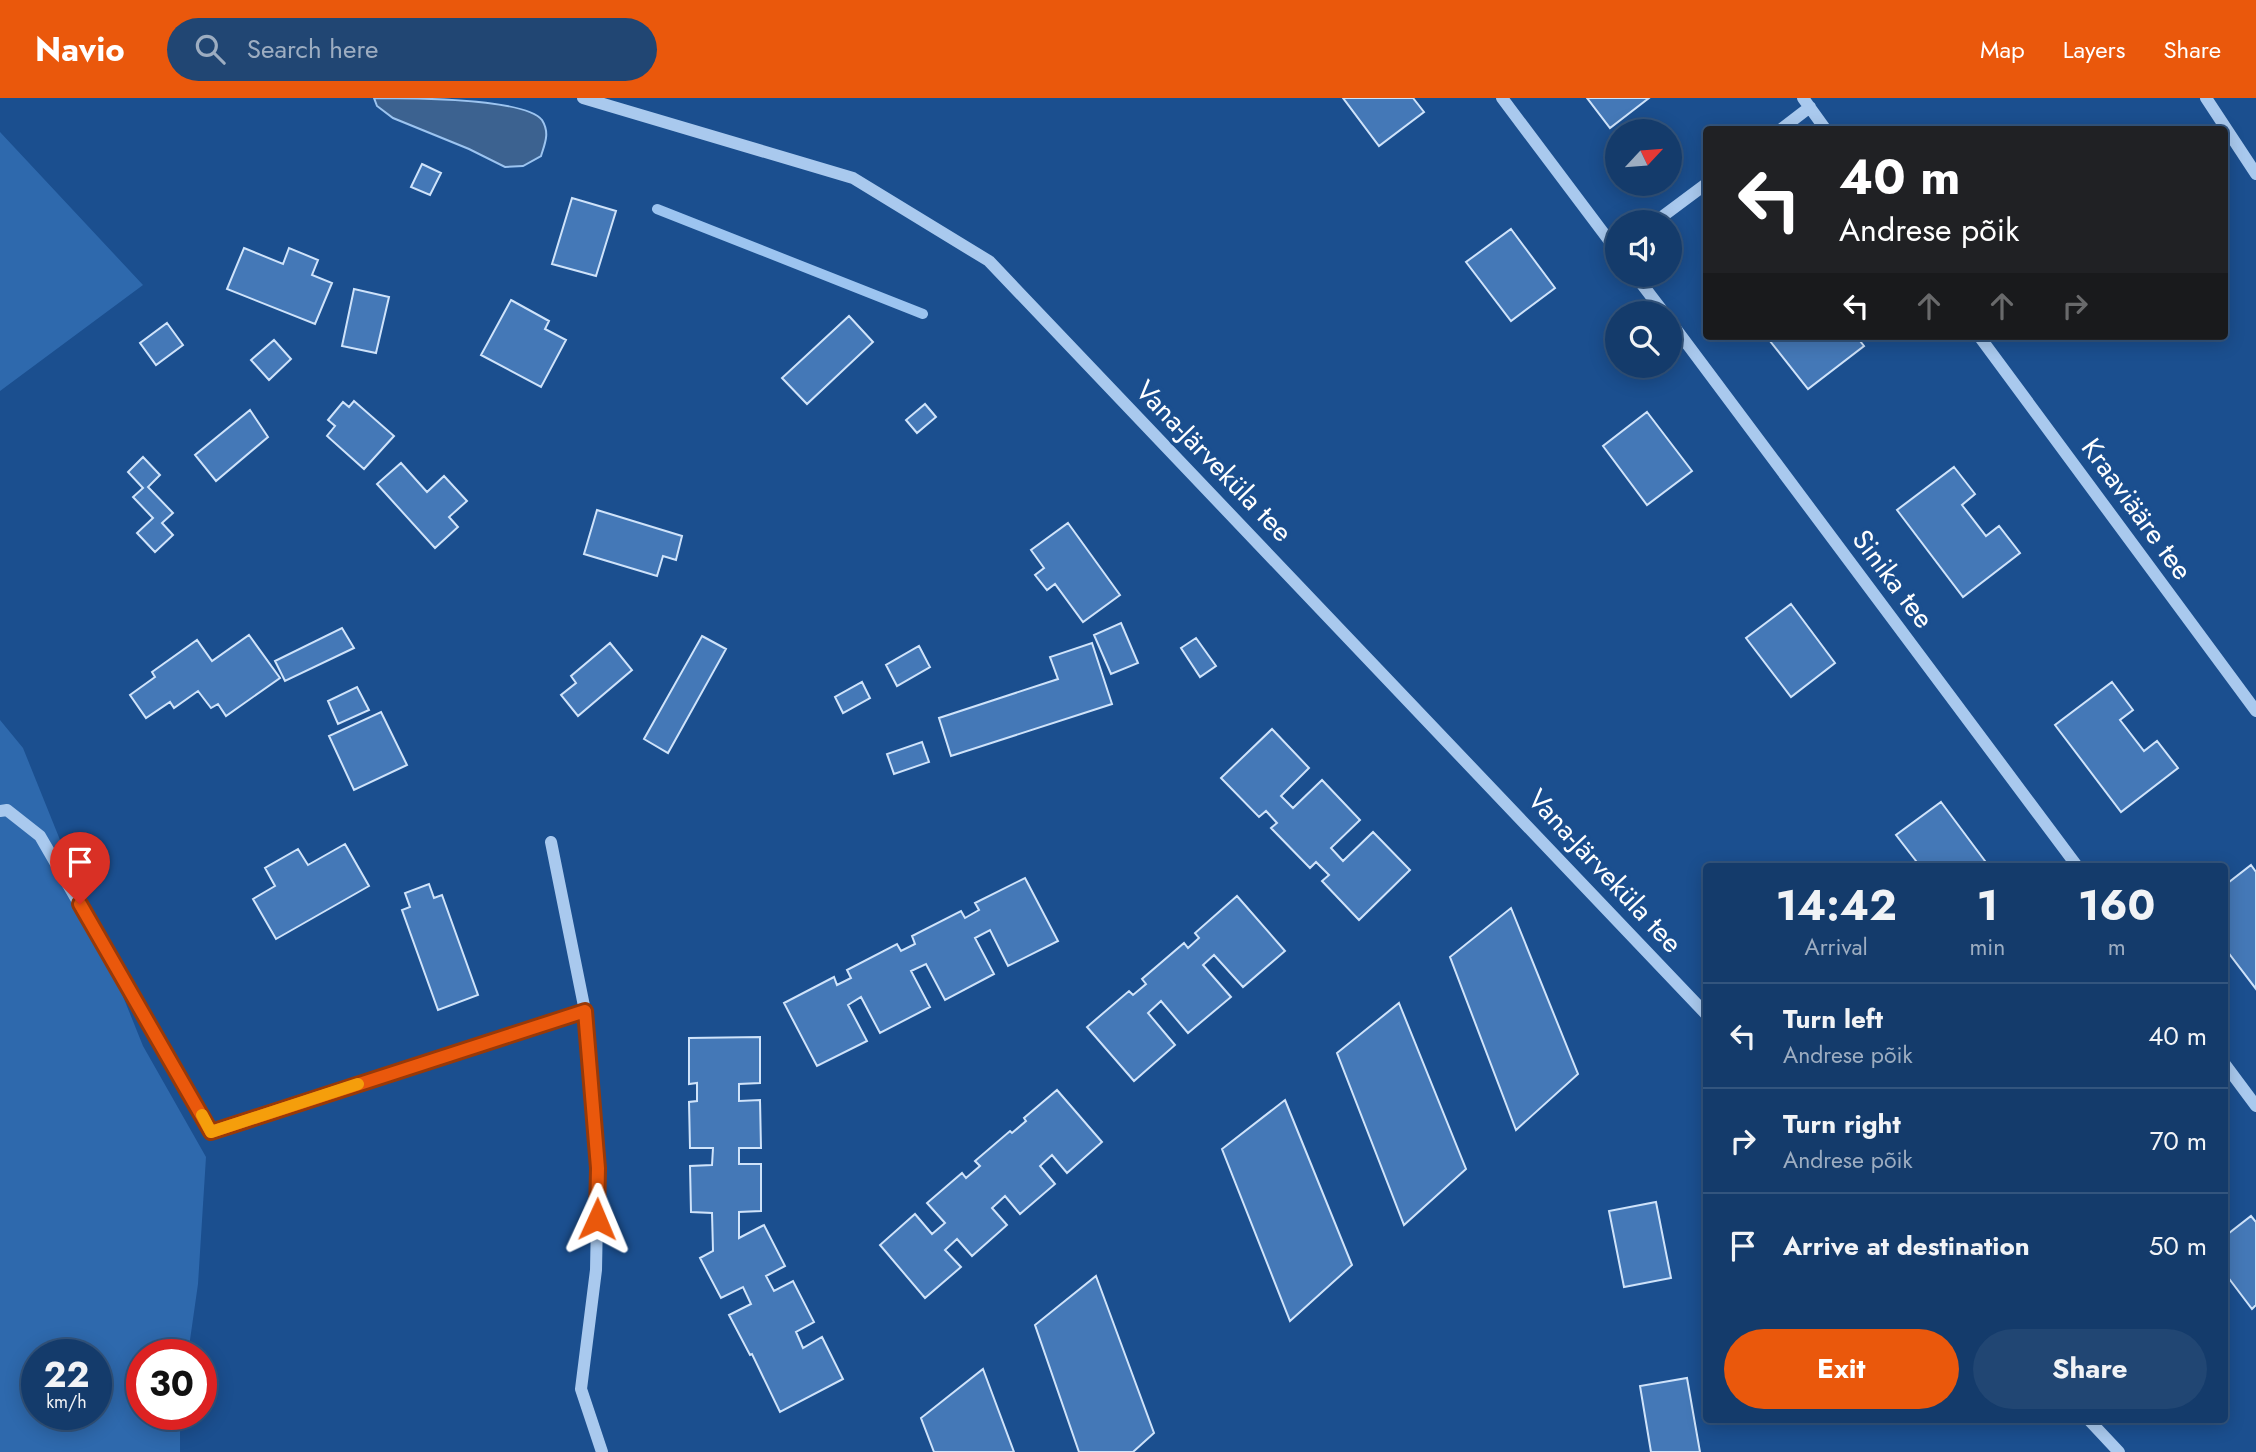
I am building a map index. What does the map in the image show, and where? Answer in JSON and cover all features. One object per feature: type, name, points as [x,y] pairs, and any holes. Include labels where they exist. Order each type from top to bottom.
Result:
[{"type":"street","name":"Vana-Järveküla tee","points":[[583,98],[853,178],[989,261],[1703,1011]]},
{"type":"street","points":[[1502,98],[1605,235]]},
{"type":"street","points":[[2206,98],[2224,126]]},
{"type":"street","points":[[1784,126],[1806,103],[1823,126]]},
{"type":"street","points":[[2228,131],[2256,174]]},
{"type":"street","points":[[1671,210],[1703,186]]},
{"type":"street","points":[[1644,287],[1655,301]]},
{"type":"street","name":"Sinika tee","points":[[1682,337],[2075,863]]},
{"type":"street","name":"Kraaviääre tee","points":[[1982,340],[2256,711]]},
{"type":"street","points":[[0,811],[7,810],[40,836],[211,1132],[585,1011]]},
{"type":"street","points":[[551,842],[585,1011],[598,1168],[596,1270],[581,1389],[602,1452]]},
{"type":"street","points":[[2228,1068],[2256,1106]]},
{"type":"street","points":[[2092,1423],[2119,1452]]},
{"type":"shaded area","points":[[374,98],[490,103],[531,113],[542,120],[546,129],[541,156],[523,166],[505,167],[393,118],[377,106]]},
{"type":"shaded area","points":[[0,132],[143,285],[0,391]]},
{"type":"shaded area","points":[[0,720],[23,748],[143,1046],[206,1157],[198,1284],[190,1339],[126,1339],[126,1430],[180,1430],[180,1452],[0,1452]]},
{"type":"building","points":[[1343,98],[1413,98],[1424,112],[1379,146]]},
{"type":"building","points":[[1587,98],[1649,98],[1622,119],[1605,119],[1605,121]]},
{"type":"building","points":[[422,164],[441,173],[430,195],[411,187]]},
{"type":"building","points":[[572,198],[616,211],[596,276],[552,264]]},
{"type":"building","points":[[1511,229],[1555,288],[1511,321],[1466,262]]},
{"type":"building","points":[[244,248],[283,264],[289,248],[318,260],[312,275],[332,283],[315,324],[227,289]]},
{"type":"building","points":[[354,289],[389,297],[376,353],[342,346]]},
{"type":"building","points":[[511,300],[549,321],[545,329],[566,340],[541,387],[481,355]]},
{"type":"building","points":[[849,316],[873,342],[807,404],[782,378]]},
{"type":"building","points":[[167,323],[183,345],[156,365],[140,343]]},
{"type":"building","points":[[274,340],[291,359],[269,380],[251,360]]},
{"type":"building","points":[[1769,340],[1859,340],[1864,346],[1808,389]]},
{"type":"building","points":[[354,401],[394,436],[364,469],[327,436],[335,426],[328,420],[343,402],[349,407]]},
{"type":"building","points":[[925,404],[936,417],[917,433],[906,420]]},
{"type":"building","points":[[250,410],[268,437],[216,481],[195,455]]},
{"type":"building","points":[[1647,412],[1692,471],[1647,505],[1603,446]]},
{"type":"building","points":[[143,457],[160,475],[148,487],[173,513],[162,523],[173,535],[155,552],[137,533],[153,518],[133,497],[143,488],[128,472]]},
{"type":"building","points":[[401,463],[427,492],[444,476],[467,501],[449,517],[458,527],[435,548],[377,484]]},
{"type":"building","points":[[1954,467],[1975,494],[1962,505],[1986,536],[1999,526],[2020,553],[1963,597],[1897,510]]},
{"type":"building","points":[[597,510],[682,536],[676,560],[663,556],[657,576],[584,554]]},
{"type":"building","points":[[1068,523],[1120,595],[1083,622],[1055,584],[1047,590],[1035,575],[1044,568],[1031,550]]},
{"type":"building","points":[[1791,604],[1835,663],[1791,697],[1746,638]]},
{"type":"building","points":[[1121,623],[1138,663],[1111,674],[1094,635]]},
{"type":"building","points":[[342,628],[354,648],[285,681],[275,661]]},
{"type":"building","points":[[249,635],[280,678],[226,716],[218,704],[211,708],[198,691],[174,708],[170,702],[146,718],[130,695],[155,677],[152,672],[197,640],[212,661]]},
{"type":"building","points":[[702,636],[726,649],[668,753],[644,739]]},
{"type":"building","points":[[1196,638],[1216,666],[1200,677],[1181,648]]},
{"type":"building","points":[[610,643],[632,670],[578,716],[561,695],[576,683],[571,676]]},
{"type":"building","points":[[1092,643],[1112,704],[951,756],[939,718],[1058,679],[1050,657]]},
{"type":"building","points":[[919,646],[930,667],[897,686],[886,665]]},
{"type":"building","points":[[862,682],[870,698],[843,713],[835,697]]},
{"type":"building","points":[[2112,682],[2133,710],[2120,720],[2144,751],[2157,741],[2178,768],[2121,812],[2055,725]]},
{"type":"building","points":[[357,687],[369,710],[338,724],[328,701]]},
{"type":"building","points":[[381,712],[407,765],[354,790],[329,736]]},
{"type":"building","points":[[1272,729],[1309,768],[1281,796],[1293,808],[1322,780],[1360,820],[1331,848],[1343,861],[1373,832],[1410,870],[1359,920],[1322,881],[1329,875],[1316,862],[1310,868],[1271,828],[1277,823],[1266,811],[1259,817],[1221,778]]},
{"type":"building","points":[[922,742],[929,762],[894,774],[887,754]]},
{"type":"building","points":[[1941,802],[1985,861],[1918,863],[1896,835]]},
{"type":"building","points":[[345,844],[369,886],[276,939],[253,899],[275,886],[265,868],[298,849],[308,865]]},
{"type":"building","points":[[2251,865],[2256,872],[2256,989],[2228,952],[2228,883]]},
{"type":"building","points":[[1025,878],[1058,941],[1008,966],[990,930],[975,938],[994,974],[945,1000],[926,964],[911,971],[930,1007],[880,1033],[861,997],[848,1005],[867,1041],[817,1066],[784,1003],[834,977],[837,985],[851,978],[847,970],[897,944],[901,951],[915,944],[912,936],[961,911],[965,918],[979,910],[975,903]]},
{"type":"building","points":[[429,884],[434,898],[442,895],[478,995],[438,1010],[402,910],[410,907],[405,893]]},
{"type":"building","points":[[1237,896],[1285,951],[1243,987],[1214,955],[1203,965],[1231,997],[1188,1033],[1161,1001],[1148,1013],[1175,1045],[1134,1081],[1087,1027],[1129,991],[1133,995],[1146,984],[1142,979],[1184,943],[1188,948],[1199,938],[1195,933]]},
{"type":"building","points":[[1511,908],[1578,1074],[1516,1130],[1450,957]]},
{"type":"building","points":[[1399,1003],[1466,1169],[1404,1225],[1337,1053]]},
{"type":"building","points":[[760,1037],[760,1083],[739,1084],[739,1101],[760,1100],[761,1148],[739,1148],[739,1164],[761,1164],[761,1211],[739,1212],[739,1238],[764,1225],[785,1266],[766,1276],[774,1291],[793,1281],[814,1322],[796,1332],[803,1348],[822,1337],[843,1379],[780,1412],[752,1354],[750,1355],[729,1315],[751,1304],[743,1287],[721,1298],[700,1258],[713,1251],[712,1213],[691,1212],[690,1166],[712,1165],[713,1148],[690,1148],[689,1102],[697,1101],[697,1083],[689,1084],[689,1038]]},
{"type":"building","points":[[1057,1090],[1102,1142],[1067,1173],[1052,1155],[1040,1166],[1055,1184],[1020,1214],[1005,1196],[992,1208],[1007,1225],[972,1256],[957,1239],[945,1250],[961,1267],[925,1298],[880,1245],[915,1214],[932,1234],[945,1223],[927,1203],[962,1173],[966,1178],[980,1166],[975,1161],[1026,1121],[1024,1118]]},
{"type":"building","points":[[1285,1100],[1352,1265],[1290,1321],[1222,1149]]},
{"type":"building","points":[[1656,1202],[1671,1278],[1624,1287],[1609,1211]]},
{"type":"building","points":[[2251,1216],[2256,1222],[2256,1305],[2252,1309],[2228,1277],[2228,1234]]},
{"type":"building","points":[[1096,1276],[1154,1433],[1133,1452],[1079,1452],[1035,1325]]},
{"type":"building","points":[[983,1369],[1014,1452],[934,1452],[921,1418]]},
{"type":"building","points":[[1687,1378],[1700,1452],[1651,1452],[1640,1386]]},
{"type":"waterway","points":[[657,209],[923,314]]},
{"type":"slow traffic","points":[[202,1115],[211,1132],[358,1084]]},
{"type":"route","points":[[80,904],[211,1132],[585,1011],[598,1168],[597,1219]]}]
